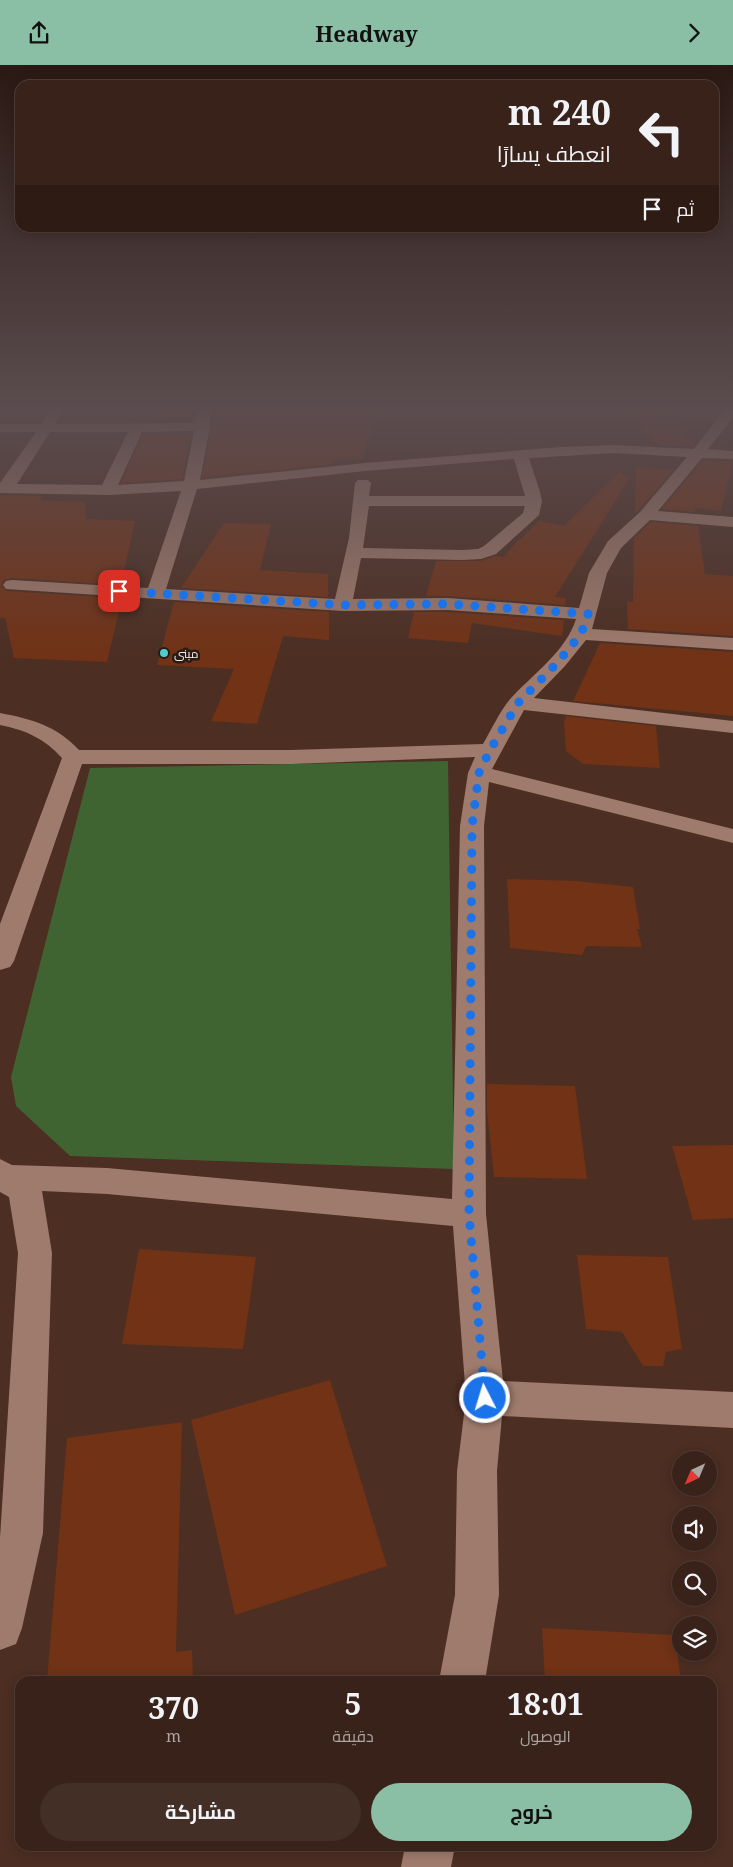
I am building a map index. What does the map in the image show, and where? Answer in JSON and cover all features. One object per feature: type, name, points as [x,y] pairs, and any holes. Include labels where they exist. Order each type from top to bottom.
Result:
[{"type":"street","points":[[84,490],[129,490]]},
{"type":"street","points":[[155,594],[190,490]]},
{"type":"street","points":[[343,605],[354,553],[362,490]]},
{"type":"street","points":[[354,553],[480,554],[490,550],[531,515],[534,507],[532,490]]},
{"type":"street","points":[[463,1676],[476,1595],[478,1471],[485,1398],[469,1214],[472,826],[484,761],[518,703],[558,662],[584,624],[598,573],[614,545],[646,515],[667,490]]},
{"type":"street","points":[[361,501],[534,501]]},
{"type":"street","points":[[646,515],[733,522]]},
{"type":"street","points":[[12,585],[343,605],[448,604],[733,644]]},
{"type":"street","points":[[518,703],[733,727]]},
{"type":"street","points":[[0,719],[41,729],[59,741],[73,757],[291,757],[484,761],[733,836]]},
{"type":"street","points":[[0,961],[73,757]]},
{"type":"street","points":[[0,1628],[22,1533],[35,1253],[7,1184],[108,1181],[469,1214]]},
{"type":"street","points":[[485,1398],[733,1410]]},
{"type":"street","points":[[426,1867],[429,1851]]},
{"type":"green space","points":[[448,761],[454,1169],[70,1156],[16,1106],[11,1077],[90,768]]},
{"type":"building","points":[[601,490],[622,490],[555,597],[566,598],[565,605],[426,596],[436,561],[481,561],[495,556],[504,557],[519,539],[539,521],[564,526]]},
{"type":"building","points":[[636,490],[656,490],[635,514]]},
{"type":"building","points":[[678,490],[726,490],[721,511],[695,508],[695,512],[662,509]]},
{"type":"building","points":[[0,495],[44,496],[40,500],[85,502],[86,519],[135,521],[121,585],[12,578],[4,580],[1,585],[6,591],[118,598],[117,603],[121,603],[107,662],[14,658],[5,618],[0,618]]},
{"type":"building","points":[[651,522],[698,526],[705,574],[733,576],[733,636],[628,629],[627,602],[633,602],[634,538]]},
{"type":"building","points":[[224,523],[271,524],[260,570],[328,574],[328,597],[181,588]]},
{"type":"building","points":[[174,602],[329,612],[329,640],[283,636],[257,724],[211,721],[234,669],[157,665]]},
{"type":"building","points":[[414,612],[448,612],[564,620],[562,636],[472,623],[468,643],[408,638]]},
{"type":"building","points":[[600,643],[733,652],[733,716],[573,701]]},
{"type":"building","points":[[566,716],[656,726],[660,768],[583,764],[566,751],[564,723]]},
{"type":"building","points":[[507,879],[577,881],[633,887],[640,929],[637,929],[642,947],[586,946],[582,955],[510,948]]},
{"type":"building","points":[[487,1084],[575,1086],[587,1179],[494,1177],[487,1112]]},
{"type":"building","points":[[733,1145],[733,1218],[693,1220],[672,1146]]},
{"type":"building","points":[[139,1249],[256,1257],[243,1349],[122,1344]]},
{"type":"building","points":[[577,1255],[668,1257],[682,1349],[666,1352],[663,1366],[643,1366],[622,1332],[586,1329]]},
{"type":"building","points":[[330,1380],[387,1566],[235,1615],[191,1420]]},
{"type":"building","points":[[182,1422],[176,1652],[192,1650],[193,1676],[47,1676],[67,1438]]},
{"type":"building","points":[[542,1628],[672,1635],[672,1661],[678,1661],[680,1676],[545,1676]]},
{"type":"place","name":"مبنى","points":[[164,653]]},
{"type":"route","points":[[119,591],[343,605],[448,604],[588,614],[581,634],[558,662],[518,703],[490,750],[479,773],[472,826],[469,1214],[485,1398]]}]
